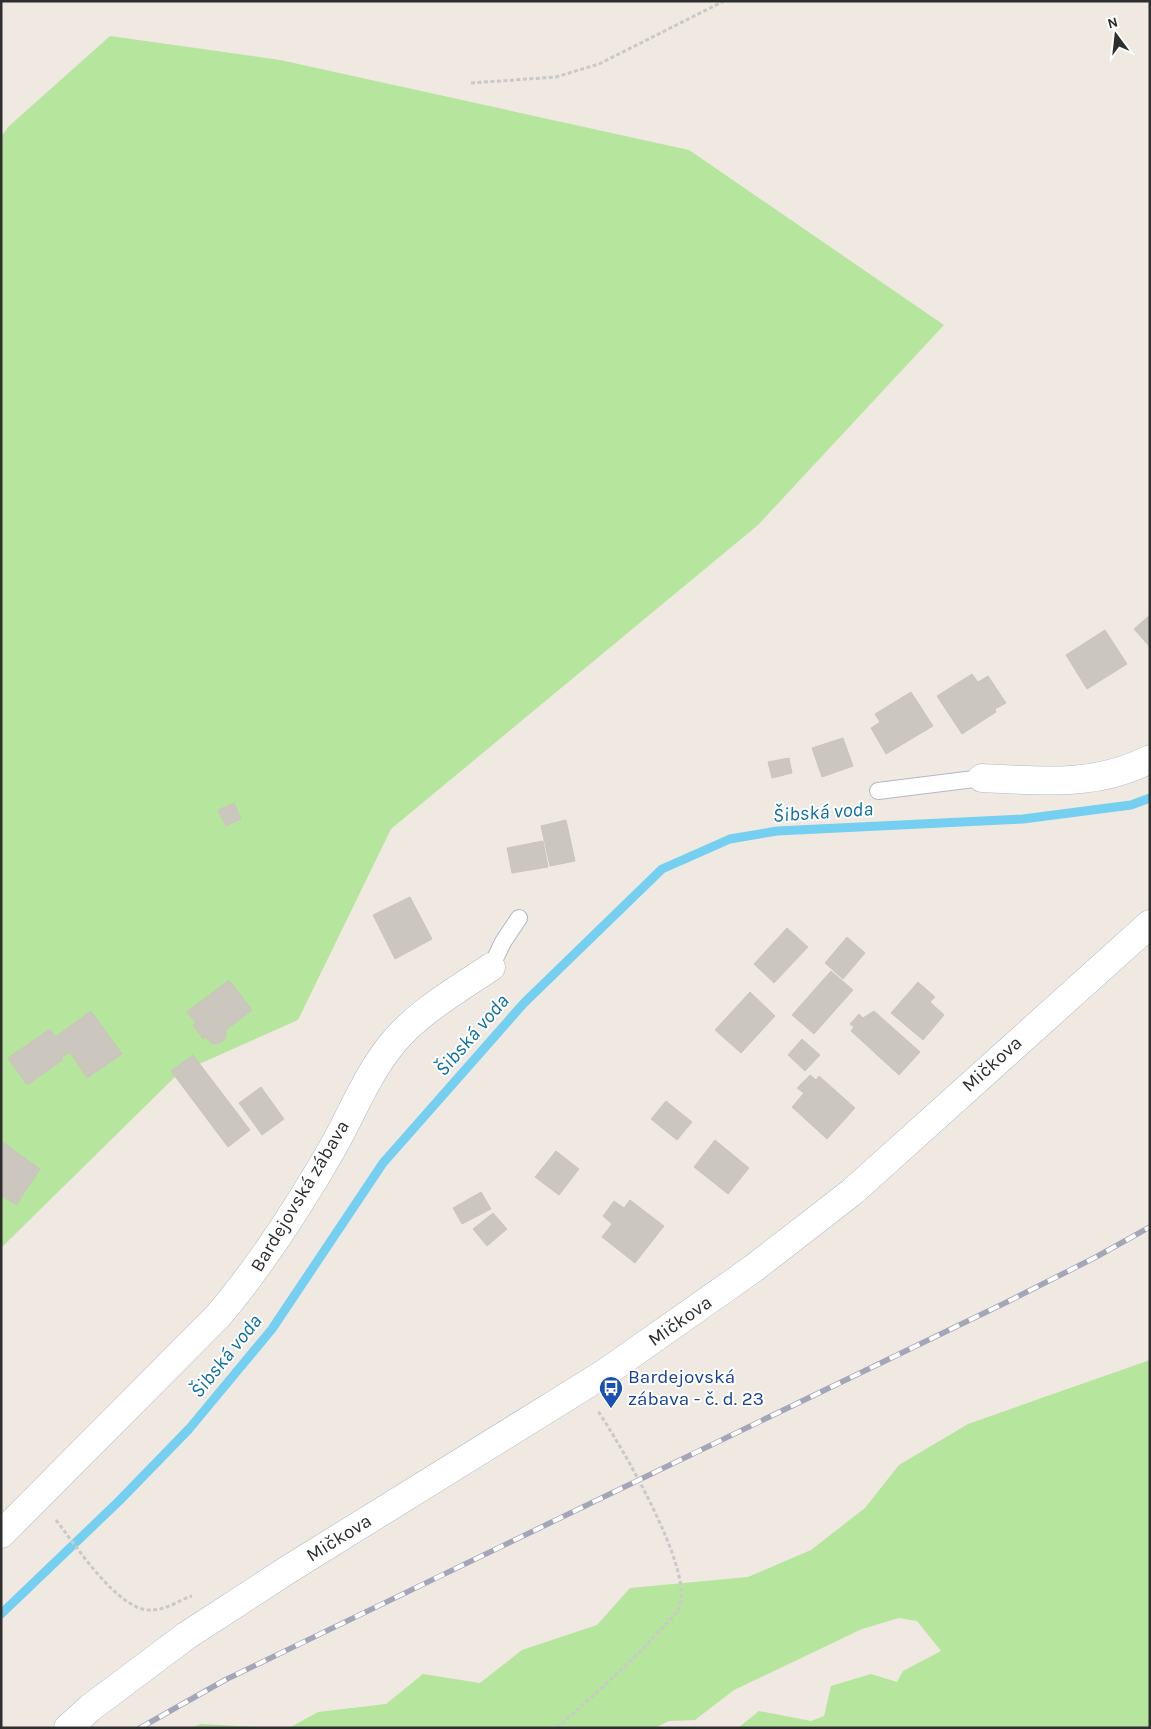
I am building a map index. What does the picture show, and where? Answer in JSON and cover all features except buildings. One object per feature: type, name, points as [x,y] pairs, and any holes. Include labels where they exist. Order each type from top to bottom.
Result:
[{"type":"main road","points":[[982,778],[1073,781],[1102,778],[1133,768],[1150,759]]},
{"type":"main road","name":"Mičkova","points":[[68,1728],[90,1708],[186,1636],[289,1569],[583,1387],[661,1336],[754,1268],[852,1192],[1150,924]]},
{"type":"main road","name":"Bardejovská zábava","points":[[1,1534],[218,1316],[245,1284],[280,1235],[332,1148],[366,1082],[392,1044],[414,1021],[491,966]]},
{"type":"lane","points":[[878,791],[982,778]]},
{"type":"lane","points":[[491,966],[518,918]]},
{"type":"path","points":[[471,83],[556,77],[599,64],[724,1]]},
{"type":"path","points":[[557,1728],[631,1662],[680,1608],[681,1580],[658,1520],[620,1446],[583,1387]]},
{"type":"path","points":[[52,1515],[100,1575],[117,1594],[132,1605],[144,1610],[162,1608],[198,1595]]},
{"type":"green space","points":[[110,36],[280,60],[689,150],[944,325],[758,525],[391,829],[298,1020],[179,1073],[1,1248],[1,137],[8,127]]},
{"type":"green space","points":[[1150,1360],[1150,1728],[738,1728],[759,1711],[811,1721],[824,1716],[831,1686],[871,1674],[897,1682],[903,1671],[941,1651],[917,1621],[899,1618],[862,1629],[734,1690],[695,1720],[669,1721],[655,1728],[289,1728],[318,1712],[386,1704],[423,1674],[480,1683],[522,1650],[597,1625],[630,1588],[748,1577],[811,1550],[865,1508],[899,1465],[968,1424]]},
{"type":"green space","points":[[201,1724],[273,1728],[190,1728]]},
{"type":"waterway","name":"Šibská voda","points":[[1,1614],[119,1501],[189,1429],[272,1329],[383,1163],[524,1003],[662,869],[730,839],[777,831],[1023,819],[1131,805],[1150,798]]},
{"type":"railway","points":[[140,1728],[225,1680],[1007,1302],[1150,1227]]},
{"type":"place","name":"Bardejovská zábava - č. d. 23","points":[[611,1409]]}]
